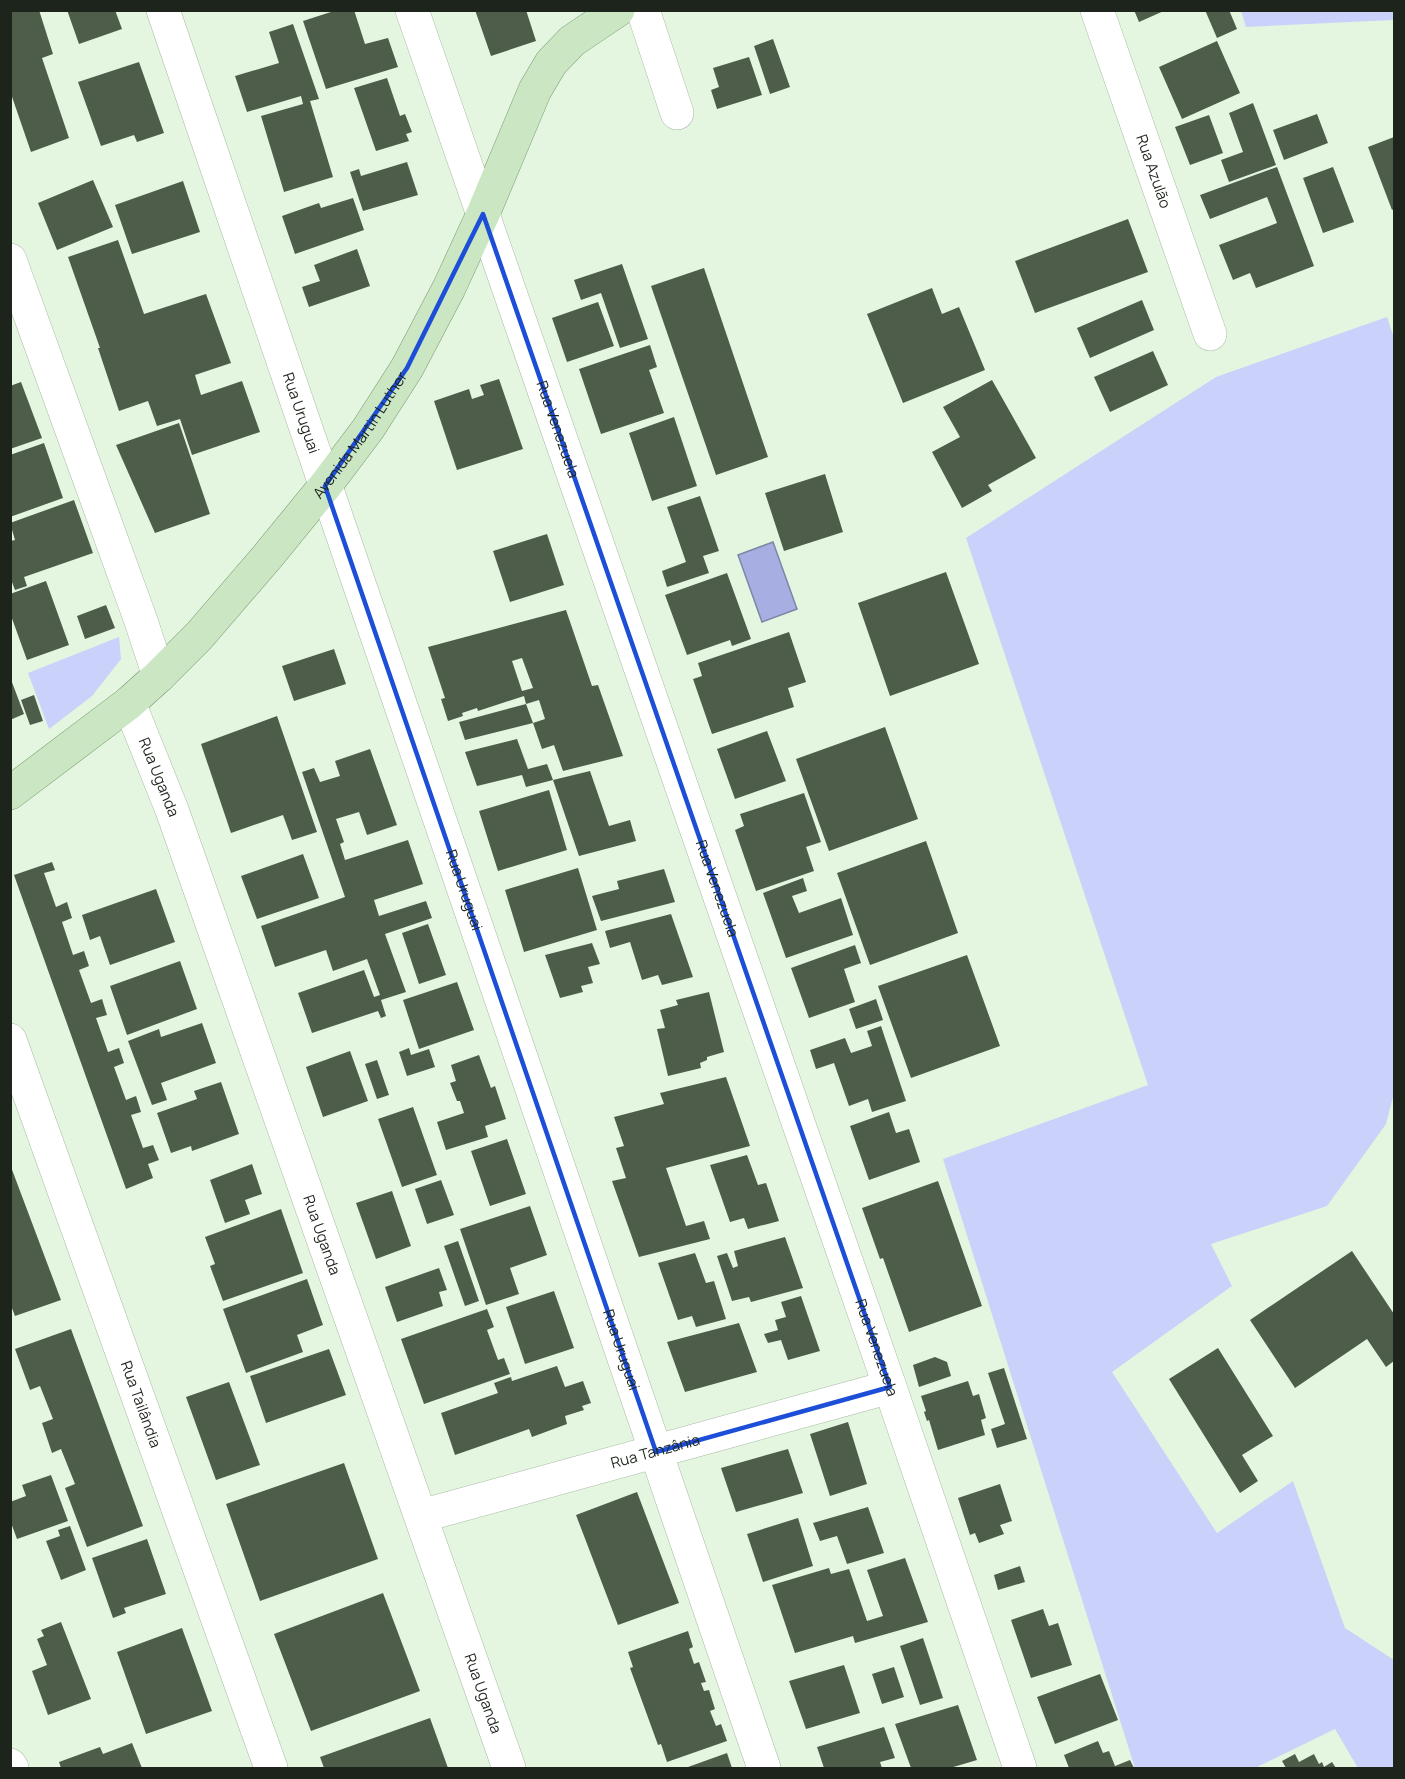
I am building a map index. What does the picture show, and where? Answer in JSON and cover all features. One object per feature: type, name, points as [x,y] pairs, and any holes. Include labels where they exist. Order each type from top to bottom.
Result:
[{"type":"main road","name":"Avenida Martin Luther","points":[[10,793],[129,703],[159,676],[200,636],[325,486],[368,429],[407,368],[449,288],[535,90],[550,63],[572,41],[618,10]]},
{"type":"street","name":"Rua Uruguai","points":[[163,10],[764,1768]]},
{"type":"street","name":"Rua Venezuela","points":[[412,10],[1020,1768]]},
{"type":"street","points":[[643,10],[677,113]]},
{"type":"street","name":"Rua Azulão","points":[[1097,10],[1210,334]]},
{"type":"street","points":[[10,260],[159,676]]},
{"type":"street","name":"Rua Uganda","points":[[129,703],[172,810],[509,1768]]},
{"type":"street","name":"Rua Tailândia","points":[[10,1040],[271,1768]]},
{"type":"street","name":"Rua Tanzânia","points":[[421,1516],[890,1387]]},
{"type":"highlighted area","points":[[483,214],[890,1387],[656,1452],[325,486],[407,368]]},
{"type":"shaded area","points":[[1241,11],[1394,11],[1394,20],[1246,27]]},
{"type":"shaded area","points":[[1387,317],[1394,338],[1394,1093],[1386,1124],[1327,1206],[1211,1244],[1232,1286],[1112,1372],[1217,1533],[1293,1481],[1345,1628],[1394,1660],[1394,1768],[1358,1768],[1335,1729],[1255,1768],[1135,1768],[943,1159],[1148,1085],[966,538],[1216,377]]},
{"type":"shaded area","points":[[773,542],[797,609],[762,622],[738,555]]},
{"type":"shaded area","points":[[119,637],[121,659],[92,696],[49,729],[28,673]]},
{"type":"building","points":[[10,10],[39,10],[53,54],[42,58],[69,138],[31,152],[10,91]]},
{"type":"building","points":[[67,10],[115,10],[122,29],[79,44]]},
{"type":"building","points":[[337,10],[354,10],[365,44],[388,38],[398,67],[326,89],[303,21]]},
{"type":"building","points":[[475,10],[526,10],[536,41],[491,56]]},
{"type":"building","points":[[1134,10],[1166,10],[1139,22]]},
{"type":"building","points":[[1205,10],[1229,10],[1237,29],[1217,38]]},
{"type":"building","points":[[293,24],[319,99],[310,101],[333,177],[284,192],[261,116],[303,104],[301,96],[247,112],[235,76],[279,63],[269,32]]},
{"type":"building","points":[[773,39],[790,87],[770,94],[754,46]]},
{"type":"building","points":[[1217,41],[1240,93],[1182,119],[1159,67]]},
{"type":"building","points":[[749,57],[762,95],[717,109],[711,90],[719,87],[713,68]]},
{"type":"building","points":[[139,62],[164,133],[137,142],[134,135],[101,146],[78,82]]},
{"type":"building","points":[[387,78],[400,116],[405,114],[412,132],[406,134],[409,141],[376,151],[354,88]]},
{"type":"building","points":[[1253,103],[1276,165],[1229,182],[1221,160],[1243,152],[1229,113]]},
{"type":"building","points":[[1317,114],[1328,143],[1284,160],[1273,130]]},
{"type":"building","points":[[1209,115],[1223,153],[1190,165],[1175,127]]},
{"type":"building","points":[[1394,137],[1394,209],[1392,210],[1368,147]]},
{"type":"building","points":[[407,162],[418,195],[363,211],[350,172],[359,169],[361,176]]},
{"type":"building","points":[[1277,167],[1314,266],[1256,288],[1250,273],[1233,280],[1219,245],[1277,223],[1267,197],[1210,219],[1200,195]]},
{"type":"building","points":[[1333,167],[1354,222],[1323,233],[1303,178]]},
{"type":"building","points":[[93,180],[113,227],[57,250],[38,203]]},
{"type":"building","points":[[183,181],[200,232],[132,254],[115,205]]},
{"type":"building","points":[[353,198],[364,230],[295,254],[282,216],[319,203],[321,208]]},
{"type":"building","points":[[1128,219],[1148,272],[1035,313],[1015,261]]},
{"type":"building","points":[[118,240],[144,314],[206,294],[231,363],[195,375],[201,395],[242,381],[260,432],[192,455],[180,419],[157,426],[148,401],[119,411],[68,257]]},
{"type":"building","points":[[357,249],[370,286],[309,307],[302,287],[320,281],[314,265]]},
{"type":"building","points":[[622,264],[648,339],[620,348],[601,293],[581,300],[574,280]]},
{"type":"building","points":[[704,268],[768,457],[716,475],[651,286]]},
{"type":"building","points":[[932,288],[942,314],[959,307],[985,370],[903,403],[867,314]]},
{"type":"building","points":[[1142,300],[1154,330],[1090,358],[1077,328]]},
{"type":"building","points":[[598,302],[614,346],[567,362],[552,318]]},
{"type":"building","points":[[650,345],[657,367],[649,370],[664,413],[601,434],[579,369]]},
{"type":"building","points":[[1153,351],[1168,385],[1110,412],[1094,377]]},
{"type":"building","points":[[499,379],[523,449],[457,470],[434,401],[469,389],[472,399],[484,395],[480,385]]},
{"type":"building","points":[[992,380],[1036,458],[988,485],[992,491],[962,508],[932,452],[960,437],[943,407]]},
{"type":"building","points":[[21,382],[42,438],[10,449],[10,386]]},
{"type":"building","points":[[674,417],[697,486],[652,501],[629,433]]},
{"type":"building","points":[[179,423],[210,514],[155,533],[116,445]]},
{"type":"building","points":[[44,443],[63,498],[10,517],[10,455]]},
{"type":"building","points":[[825,474],[843,532],[784,551],[765,493]]},
{"type":"building","points":[[700,496],[719,551],[703,556],[709,573],[667,587],[662,571],[686,562],[667,507]]},
{"type":"building","points":[[74,500],[93,553],[24,577],[27,586],[15,590],[10,577],[10,541],[15,540],[10,523]]},
{"type":"building","points":[[547,534],[564,585],[510,602],[493,551]]},
{"type":"building","points":[[946,572],[979,664],[890,696],[858,603]]},
{"type":"building","points":[[727,573],[751,639],[732,646],[730,640],[687,655],[665,595]]},
{"type":"building","points":[[46,581],[69,645],[27,660],[10,613],[10,594]]},
{"type":"building","points":[[106,605],[115,628],[85,639],[77,616]]},
{"type":"building","points":[[566,610],[592,686],[598,685],[623,756],[563,771],[554,745],[542,749],[533,723],[545,719],[539,700],[526,704],[524,696],[478,711],[477,708],[448,721],[441,699],[445,698],[428,647]],"holes":[[[522,658],[533,688],[522,691],[512,661]]]},
{"type":"building","points":[[789,632],[806,682],[788,688],[794,707],[712,734],[693,679],[702,676],[698,663]]},
{"type":"building","points":[[334,649],[346,684],[294,701],[282,666]]},
{"type":"building","points":[[10,677],[24,714],[10,720]]},
{"type":"building","points":[[34,695],[43,721],[30,725],[21,700]]},
{"type":"building","points":[[526,704],[533,723],[465,740],[459,722]]},
{"type":"building","points":[[277,716],[317,832],[292,840],[283,815],[231,833],[201,744]]},
{"type":"building","points":[[885,727],[918,819],[829,851],[796,759]]},
{"type":"building","points":[[767,731],[786,781],[735,799],[717,749]]},
{"type":"building","points":[[517,739],[528,769],[547,764],[553,780],[526,787],[522,775],[477,786],[465,752]]},
{"type":"building","points":[[370,749],[397,825],[367,835],[359,812],[336,819],[344,842],[340,844],[345,860],[408,840],[423,884],[374,900],[379,916],[426,901],[432,918],[385,934],[406,992],[381,1000],[386,1016],[381,1018],[378,1011],[312,1033],[298,993],[364,970],[374,997],[380,995],[367,959],[333,971],[326,950],[275,967],[261,926],[345,897],[302,772],[314,768],[320,782],[340,776],[335,761]]},
{"type":"building","points":[[590,771],[609,826],[630,820],[636,841],[579,856],[553,780]]},
{"type":"building","points":[[549,790],[567,850],[498,871],[479,811]]},
{"type":"building","points":[[804,793],[821,842],[806,847],[814,871],[756,891],[735,830],[744,826],[740,814]]},
{"type":"building","points":[[926,841],[958,933],[870,965],[837,873]]},
{"type":"building","points":[[303,854],[319,898],[257,919],[241,876]]},
{"type":"building","points":[[52,862],[55,870],[44,873],[56,907],[67,902],[72,918],[62,922],[73,955],[84,951],[89,966],[79,970],[91,1003],[102,999],[107,1015],[96,1018],[108,1052],[119,1048],[124,1063],[114,1067],[126,1100],[136,1096],[141,1112],[131,1115],[143,1148],[153,1145],[159,1160],[148,1164],[153,1178],[126,1189],[14,875]]},
{"type":"building","points":[[578,868],[597,930],[524,952],[505,890]]},
{"type":"building","points":[[664,869],[675,902],[601,921],[592,896],[619,889],[617,881]]},
{"type":"building","points":[[803,878],[807,891],[792,896],[799,913],[841,898],[853,935],[786,958],[763,893]]},
{"type":"building","points":[[156,889],[175,942],[110,965],[100,936],[90,940],[82,915]]},
{"type":"building","points":[[671,914],[693,977],[662,985],[658,975],[642,980],[630,942],[610,948],[605,931]]},
{"type":"building","points":[[428,924],[446,975],[419,984],[402,933]]},
{"type":"building","points":[[592,943],[600,964],[588,967],[593,983],[581,986],[583,992],[560,998],[545,955]]},
{"type":"building","points":[[855,945],[861,963],[844,969],[855,1002],[809,1018],[791,968]]},
{"type":"building","points":[[967,955],[1000,1046],[911,1078],[878,986]]},
{"type":"building","points":[[180,961],[197,1009],[127,1035],[110,986]]},
{"type":"building","points":[[457,982],[474,1030],[419,1049],[403,1000]]},
{"type":"building","points":[[709,992],[724,1052],[707,1057],[707,1060],[700,1063],[701,1068],[668,1076],[657,1029],[665,1028],[660,1010],[678,1005],[676,1000]]},
{"type":"building","points":[[876,999],[883,1020],[856,1029],[849,1009]]},
{"type":"building","points":[[202,1023],[216,1063],[161,1083],[167,1100],[152,1105],[128,1041],[159,1029],[161,1037]]},
{"type":"building","points":[[881,1026],[906,1101],[872,1112],[868,1099],[849,1106],[834,1063],[816,1069],[810,1050],[845,1038],[851,1053],[872,1046],[867,1031]]},
{"type":"building","points":[[409,1048],[411,1055],[429,1049],[435,1067],[407,1076],[399,1052]]},
{"type":"building","points":[[350,1051],[368,1101],[323,1117],[306,1067]]},
{"type":"building","points":[[479,1055],[491,1088],[495,1086],[506,1119],[485,1126],[488,1137],[446,1150],[437,1122],[464,1113],[450,1083],[456,1081],[451,1065]]},
{"type":"building","points":[[377,1060],[389,1095],[377,1099],[365,1064]]},
{"type":"building","points":[[726,1077],[750,1146],[666,1168],[686,1226],[704,1221],[710,1239],[639,1257],[612,1181],[626,1178],[616,1148],[624,1146],[614,1117],[664,1104],[660,1093]]},
{"type":"building","points":[[221,1082],[239,1134],[192,1151],[191,1146],[171,1153],[157,1113],[197,1099],[194,1091]]},
{"type":"building","points":[[413,1107],[437,1175],[402,1187],[378,1119]]},
{"type":"building","points":[[889,1112],[896,1133],[909,1129],[920,1162],[869,1180],[850,1126]]},
{"type":"building","points":[[507,1139],[526,1194],[490,1206],[471,1151]]},
{"type":"building","points":[[747,1155],[758,1185],[766,1183],[779,1221],[748,1229],[744,1218],[730,1222],[710,1165]]},
{"type":"building","points":[[252,1164],[262,1194],[245,1200],[250,1214],[225,1223],[210,1180]]},
{"type":"building","points":[[11,1167],[61,1300],[15,1316],[10,1303]]},
{"type":"building","points":[[441,1180],[454,1215],[427,1224],[415,1189]]},
{"type":"building","points":[[938,1181],[982,1306],[909,1332],[883,1258],[880,1259],[862,1208]]},
{"type":"building","points":[[392,1191],[411,1246],[376,1259],[356,1203]]},
{"type":"building","points":[[530,1206],[547,1255],[510,1268],[519,1294],[486,1305],[460,1229]]},
{"type":"building","points":[[281,1209],[303,1273],[223,1301],[210,1266],[215,1264],[205,1237]]},
{"type":"building","points":[[785,1237],[803,1288],[751,1302],[749,1297],[732,1301],[717,1256],[727,1253],[733,1268],[738,1266],[734,1251]]},
{"type":"building","points":[[458,1241],[479,1301],[465,1306],[444,1246]]},
{"type":"building","points":[[1352,1251],[1394,1314],[1394,1361],[1386,1367],[1367,1339],[1295,1388],[1250,1320]]},
{"type":"building","points":[[695,1253],[706,1283],[714,1281],[726,1319],[696,1327],[692,1316],[678,1320],[658,1263]]},
{"type":"building","points":[[439,1268],[447,1290],[439,1292],[443,1306],[397,1322],[385,1287]]},
{"type":"building","points":[[307,1279],[323,1325],[297,1335],[303,1352],[246,1373],[223,1309]]},
{"type":"building","points":[[554,1291],[574,1348],[525,1364],[506,1307]]},
{"type":"building","points":[[801,1296],[820,1351],[788,1360],[781,1340],[768,1343],[764,1334],[778,1330],[775,1320],[786,1317],[781,1302]]},
{"type":"building","points":[[487,1309],[494,1327],[487,1330],[498,1360],[504,1358],[510,1374],[424,1404],[401,1339]]},
{"type":"building","points":[[739,1323],[757,1372],[685,1392],[667,1342]]},
{"type":"building","points":[[71,1329],[143,1526],[87,1547],[65,1488],[75,1484],[61,1449],[52,1453],[42,1423],[53,1419],[40,1386],[30,1390],[15,1349]]},
{"type":"building","points":[[1218,1348],[1273,1436],[1242,1455],[1258,1481],[1240,1493],[1169,1379]]},
{"type":"building","points":[[329,1349],[346,1395],[266,1423],[250,1376]]},
{"type":"building","points":[[935,1357],[947,1362],[951,1376],[919,1387],[913,1365]]},
{"type":"building","points":[[557,1366],[565,1387],[583,1381],[591,1403],[582,1406],[584,1410],[565,1416],[567,1424],[532,1437],[529,1429],[455,1455],[441,1413],[498,1393],[494,1383],[511,1377],[512,1381]]},
{"type":"building","points":[[1004,1368],[1027,1439],[997,1448],[991,1429],[1005,1424],[988,1373]]},
{"type":"building","points":[[968,1381],[973,1396],[979,1394],[986,1418],[981,1420],[985,1435],[938,1450],[929,1420],[927,1421],[924,1412],[926,1411],[921,1396]]},
{"type":"building","points":[[229,1382],[260,1465],[216,1480],[186,1397]]},
{"type":"building","points":[[848,1422],[867,1484],[830,1496],[810,1434]]},
{"type":"building","points":[[788,1449],[803,1493],[736,1512],[721,1468]]},
{"type":"building","points":[[344,1463],[378,1559],[260,1601],[226,1504]]},
{"type":"building","points":[[51,1475],[68,1521],[17,1539],[10,1520],[10,1502],[26,1496],[22,1485]]},
{"type":"building","points":[[1000,1484],[1012,1521],[1000,1525],[1004,1534],[979,1543],[975,1533],[970,1535],[958,1498]]},
{"type":"building","points":[[637,1492],[679,1603],[618,1625],[576,1515]]},
{"type":"building","points":[[868,1507],[884,1553],[847,1564],[837,1536],[820,1541],[813,1523]]},
{"type":"building","points":[[798,1518],[813,1566],[763,1582],[747,1534]]},
{"type":"building","points":[[70,1526],[86,1570],[61,1580],[46,1541],[60,1536],[58,1530]]},
{"type":"building","points":[[147,1539],[166,1594],[124,1608],[126,1613],[113,1618],[92,1558]]},
{"type":"building","points":[[905,1558],[928,1622],[855,1643],[853,1636],[795,1653],[772,1585],[829,1568],[831,1574],[849,1569],[867,1621],[883,1616],[867,1570]]},
{"type":"building","points":[[1020,1566],[1025,1582],[998,1590],[994,1575]]},
{"type":"building","points":[[383,1593],[420,1691],[311,1731],[274,1634]]},
{"type":"building","points":[[1043,1609],[1049,1626],[1058,1623],[1072,1665],[1031,1678],[1011,1620]]},
{"type":"building","points":[[61,1622],[91,1699],[48,1715],[32,1671],[47,1665],[37,1639],[44,1636],[41,1630]]},
{"type":"building","points":[[182,1628],[212,1711],[146,1734],[117,1652]]},
{"type":"building","points":[[688,1631],[693,1647],[689,1649],[694,1664],[699,1662],[706,1682],[701,1683],[704,1691],[709,1690],[715,1709],[710,1711],[716,1726],[721,1724],[727,1741],[667,1762],[661,1744],[658,1745],[630,1668],[633,1667],[628,1652]]},
{"type":"building","points":[[923,1638],[943,1698],[920,1705],[900,1646]]},
{"type":"building","points":[[844,1665],[860,1713],[806,1729],[789,1681]]},
{"type":"building","points":[[894,1667],[904,1697],[882,1704],[872,1674]]},
{"type":"building","points":[[1100,1674],[1118,1720],[1055,1744],[1037,1697]]},
{"type":"building","points":[[958,1705],[977,1760],[950,1768],[911,1768],[895,1724]]},
{"type":"building","points":[[430,1718],[448,1768],[324,1768],[320,1757]]},
{"type":"building","points":[[884,1727],[895,1758],[880,1762],[882,1768],[824,1768],[817,1747]]},
{"type":"building","points":[[1098,1741],[1103,1753],[1109,1751],[1115,1766],[1130,1760],[1134,1768],[1069,1768],[1064,1755]]},
{"type":"building","points":[[132,1743],[142,1768],[61,1768],[59,1762],[100,1747],[103,1754]]},
{"type":"building","points":[[727,1753],[732,1768],[688,1767]]},
{"type":"building","points":[[1295,1754],[1299,1762],[1314,1754],[1319,1764],[1322,1762],[1324,1767],[1332,1762],[1336,1768],[1286,1768],[1282,1761]]}]
